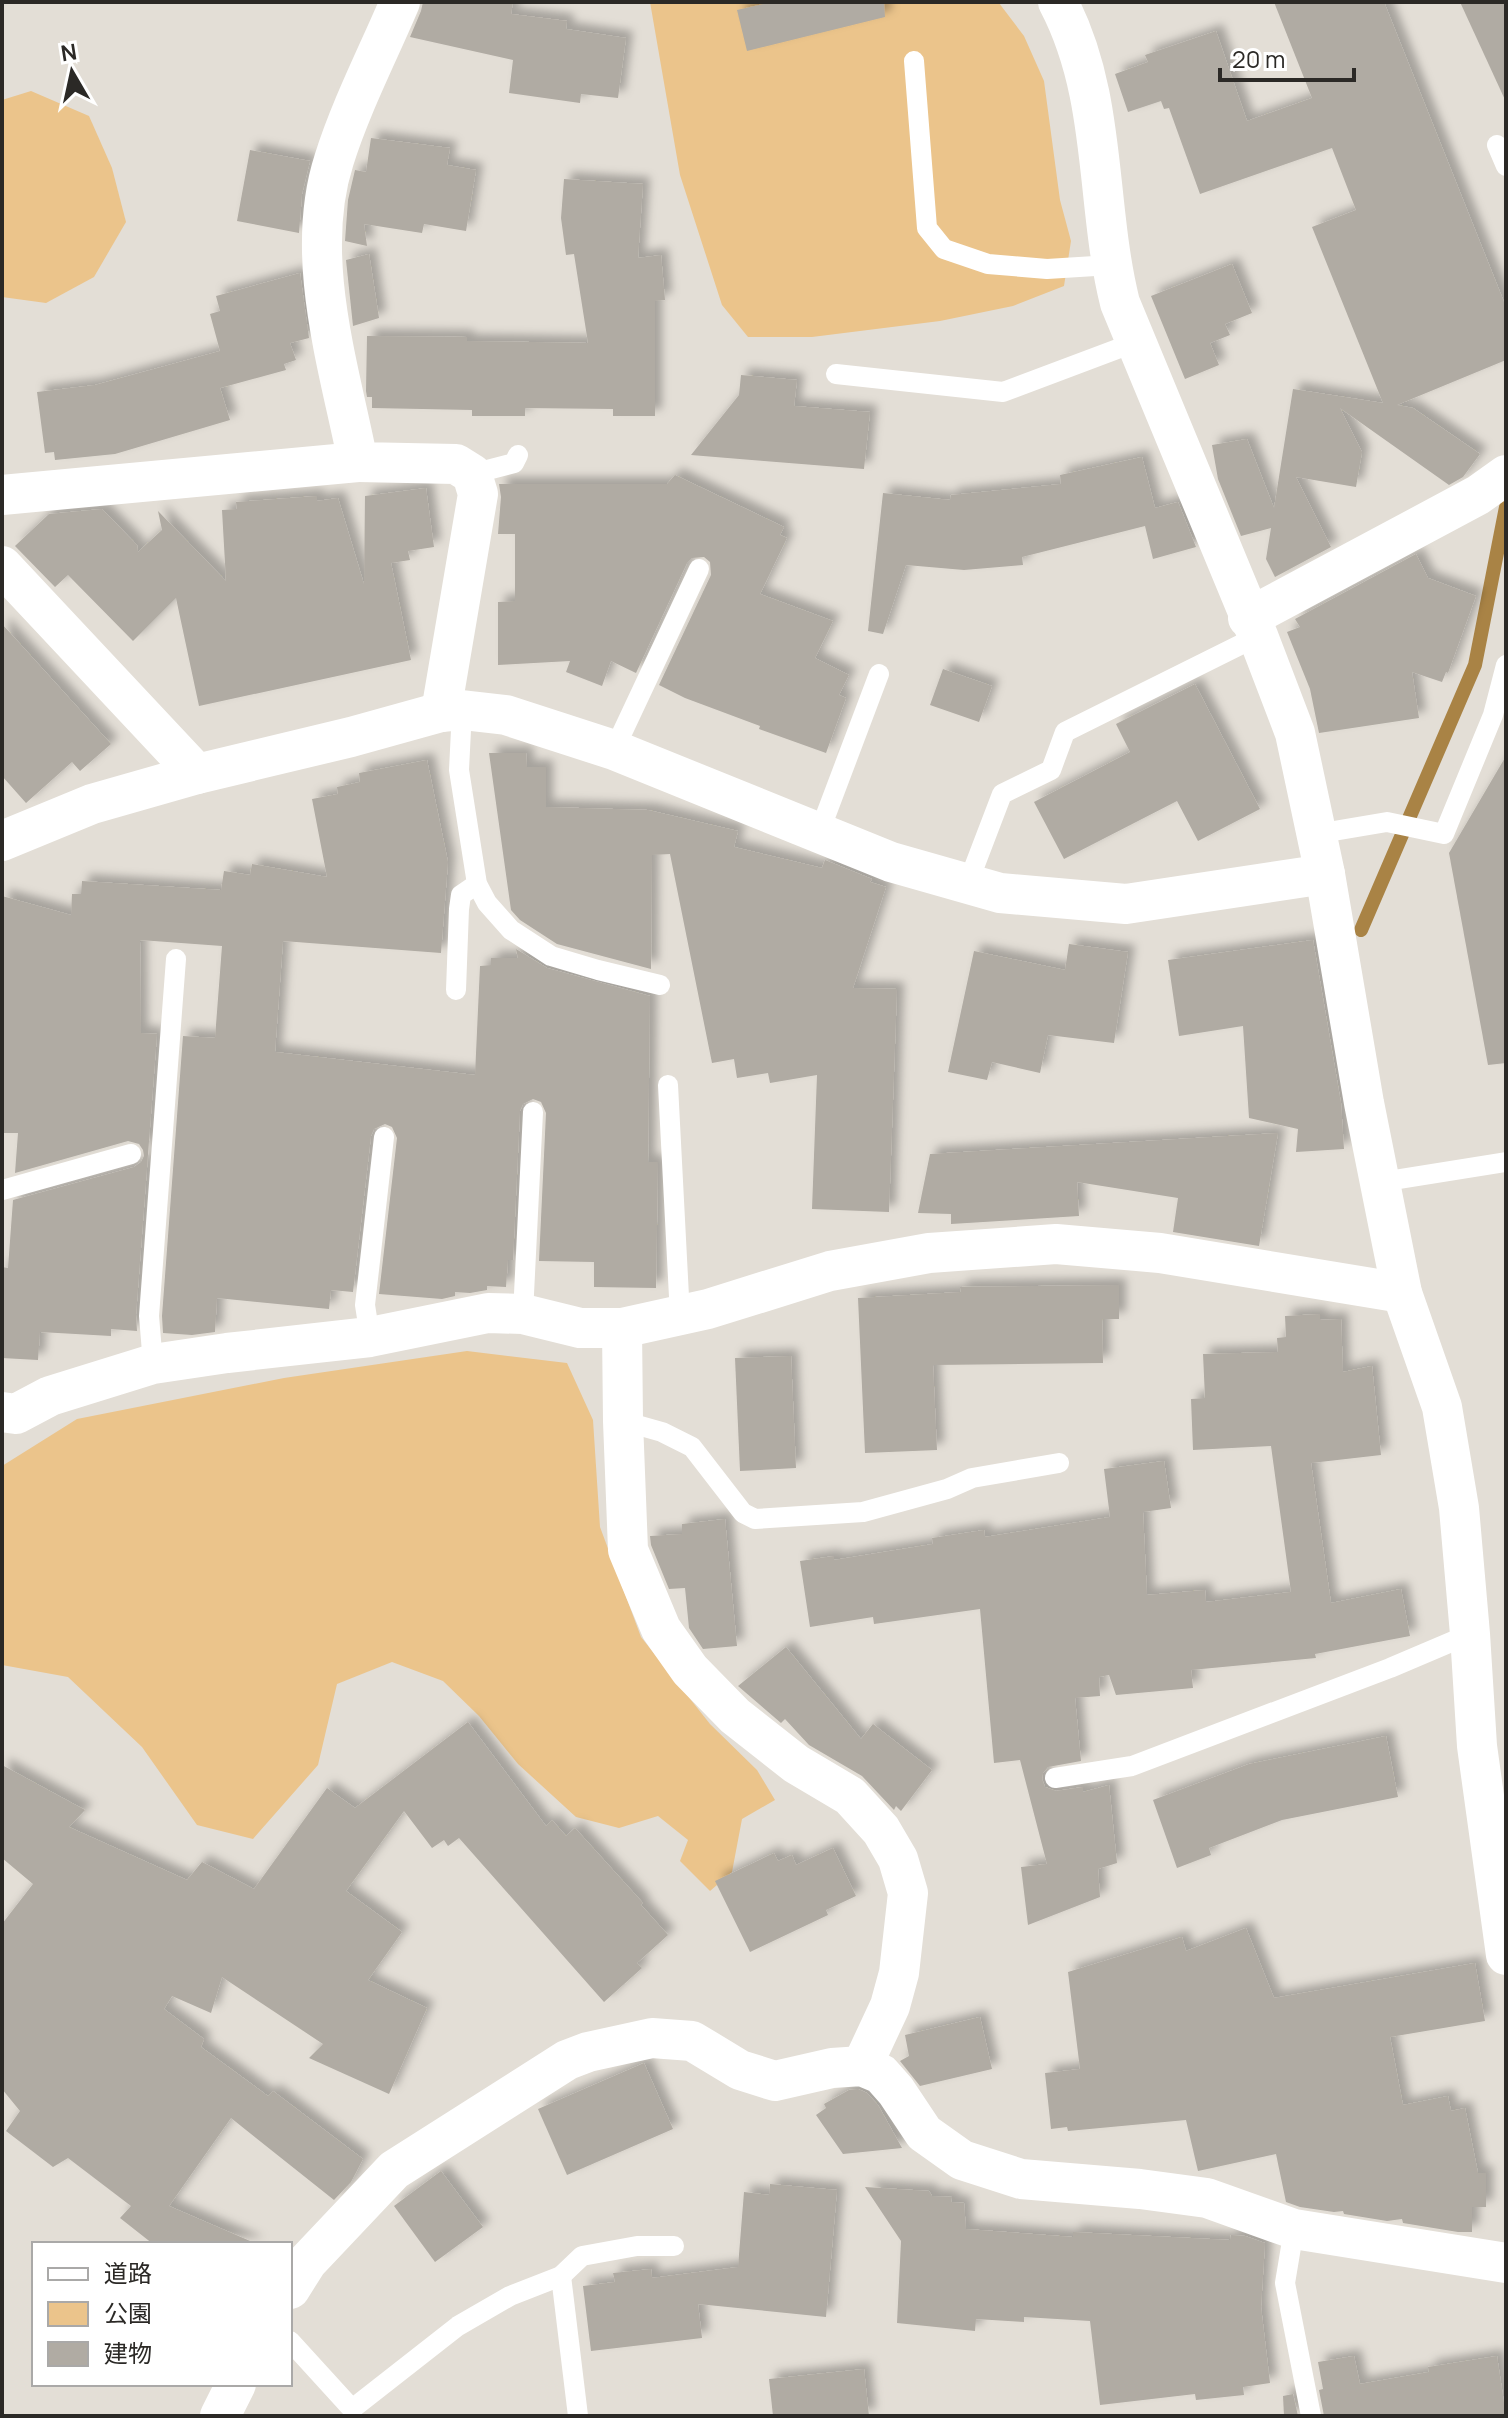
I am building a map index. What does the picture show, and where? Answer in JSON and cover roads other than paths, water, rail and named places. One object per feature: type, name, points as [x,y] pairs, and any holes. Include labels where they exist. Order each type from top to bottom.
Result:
[{"type":"street","points":[[358,462],[328,312],[321,256],[323,211],[333,161],[400,2]]},
{"type":"street","points":[[1058,2],[1073,30],[1097,123],[1111,265],[1120,303],[1295,733],[1325,874],[1364,1103],[1402,1293],[1442,1407],[1459,1508],[1470,1634],[1491,1744],[1506,1955]]},
{"type":"street","points":[[2,495],[358,462],[456,464],[472,474],[478,494],[451,711]]},
{"type":"street","points":[[1253,627],[1478,495],[1506,475]]},
{"type":"street","points":[[2,566],[197,774]]},
{"type":"street","points":[[2,841],[92,804],[197,774],[451,711],[506,715],[614,750],[891,862],[1000,893],[1126,904],[1325,874]]},
{"type":"street","points":[[2,1412],[16,1414],[50,1396],[153,1364],[370,1337],[488,1313],[523,1314],[580,1328],[622,1328],[680,1316],[830,1271],[929,1253],[1056,1244],[1160,1253],[1402,1293]]},
{"type":"street","points":[[622,1328],[628,1550],[661,1629],[690,1670],[735,1716],[796,1764],[850,1796],[881,1830],[898,1859],[908,1893],[899,1973],[890,2006],[862,2066]]},
{"type":"street","points":[[292,2286],[307,2262],[394,2170],[567,2060],[588,2052],[652,2038],[692,2041],[740,2070],[775,2081],[832,2068],[862,2066],[881,2074],[924,2133],[962,2160],[1021,2179],[1207,2198],[1294,2229],[1506,2263]]},
{"type":"street","points":[[220,2416],[235,2386]]},
{"type":"lane","points":[[914,61],[927,228],[944,249],[988,264],[1047,269],[1111,265]]},
{"type":"lane","points":[[1497,145],[1506,166]]},
{"type":"lane","points":[[836,374],[1003,392],[1136,342]]},
{"type":"lane","points":[[472,474],[514,463],[518,455]]},
{"type":"lane","points":[[614,750],[699,569]]},
{"type":"lane","points":[[968,883],[1002,794],[1051,770],[1065,732],[1253,627]]},
{"type":"lane","points":[[1316,834],[1387,822],[1444,834],[1493,715],[1506,665]]},
{"type":"lane","points":[[819,833],[879,674]]},
{"type":"lane","points":[[451,711],[477,884],[487,903],[511,930],[551,956],[660,985]]},
{"type":"lane","points":[[456,990],[461,895],[477,884]]},
{"type":"lane","points":[[153,1364],[149,1316],[176,959]]},
{"type":"lane","points":[[668,1085],[680,1316]]},
{"type":"lane","points":[[523,1314],[533,1112]]},
{"type":"lane","points":[[370,1337],[365,1305],[384,1137]]},
{"type":"lane","points":[[2,1190],[131,1154]]},
{"type":"lane","points":[[1381,1182],[1506,1162]]},
{"type":"lane","points":[[623,1421],[662,1432],[692,1447],[743,1513],[755,1519],[863,1512],[947,1489],[972,1478],[1059,1463]]},
{"type":"lane","points":[[1055,1778],[1132,1766],[1390,1668],[1470,1634]]},
{"type":"lane","points":[[1294,2229],[1285,2283],[1311,2416]]},
{"type":"lane","points":[[292,2343],[352,2409],[458,2326],[510,2296],[561,2276],[582,2256],[637,2246],[674,2246]]},
{"type":"lane","points":[[561,2276],[578,2416]]},
{"type":"waterway","points":[[1361,930],[1475,665],[1506,507]]}]
